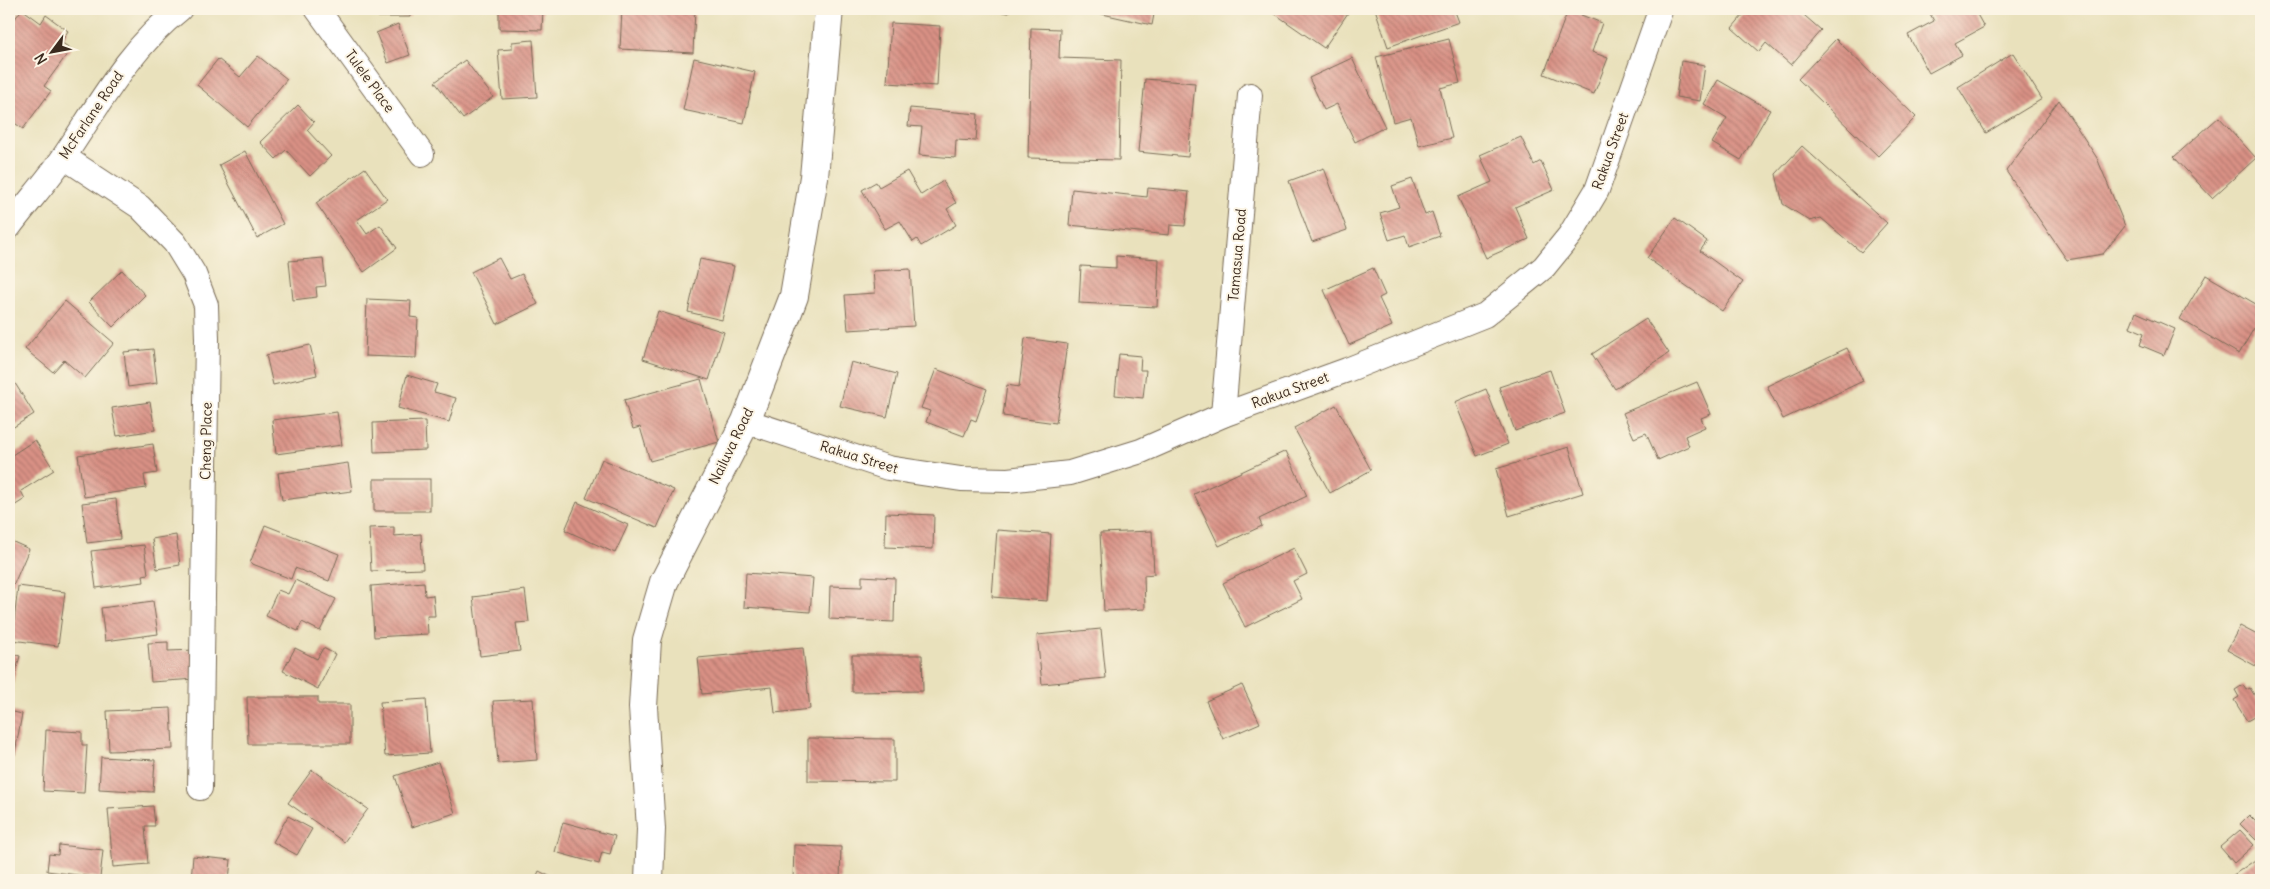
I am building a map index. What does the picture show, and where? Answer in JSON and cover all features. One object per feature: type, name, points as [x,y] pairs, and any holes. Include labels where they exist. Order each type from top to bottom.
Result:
[{"type":"main road","name":"Nailuva Road","points":[[649,880],[651,829],[643,707],[647,640],[664,582],[746,421],[794,296],[814,177],[829,9]]},
{"type":"street","name":"McFarlane Road","points":[[9,227],[64,156],[118,72],[163,22],[180,9]]},
{"type":"street","name":"Tulele Place","points":[[317,9],[422,154]]},
{"type":"street","name":"Rakua Street","points":[[746,421],[888,468],[961,480],[1008,480],[1070,473],[1132,454],[1223,415],[1348,370],[1485,315],[1544,267],[1570,235],[1597,190],[1660,11]]},
{"type":"street","name":"Tamasua Road","points":[[1223,415],[1250,95]]},
{"type":"street","name":"Cheng Place","points":[[64,156],[140,207],[174,243],[194,274],[206,305],[200,788]]},
{"type":"building","points":[[22,9],[41,23],[46,15],[68,31],[61,42],[71,49],[44,86],[51,91],[23,129],[9,119],[9,27]]},
{"type":"building","points":[[377,9],[410,9],[410,17],[378,17]]},
{"type":"building","points":[[499,9],[543,9],[542,30],[499,29]]},
{"type":"building","points":[[622,9],[695,9],[693,53],[620,49]]},
{"type":"building","points":[[983,9],[1009,9],[1009,13]]},
{"type":"building","points":[[1099,9],[1155,9],[1152,25],[1098,13]]},
{"type":"building","points":[[1268,9],[1348,9],[1350,10],[1324,48]]},
{"type":"building","points":[[1375,9],[1454,9],[1459,22],[1388,47]]},
{"type":"building","points":[[1748,9],[1797,9],[1821,30],[1791,65],[1766,43],[1759,52],[1732,28]]},
{"type":"building","points":[[1974,9],[1984,27],[1955,43],[1962,55],[1929,73],[1908,35],[1934,21],[1928,10]]},
{"type":"building","points":[[1568,10],[1602,23],[1592,52],[1608,58],[1594,94],[1544,74]]},
{"type":"building","points":[[891,23],[940,26],[937,86],[887,83]]},
{"type":"building","points":[[398,24],[410,55],[388,63],[376,33]]},
{"type":"building","points":[[1031,28],[1060,29],[1059,58],[1121,60],[1119,160],[1028,158]]},
{"type":"building","points":[[1449,39],[1460,83],[1440,88],[1452,138],[1419,146],[1411,117],[1393,122],[1376,57]]},
{"type":"building","points":[[1836,39],[1916,117],[1878,156],[1798,79]]},
{"type":"building","points":[[533,40],[537,97],[502,99],[498,50],[512,49],[512,42]]},
{"type":"building","points":[[2013,53],[2042,99],[1986,133],[1958,87]]},
{"type":"building","points":[[258,56],[287,79],[247,127],[197,85],[218,59],[240,77]]},
{"type":"building","points":[[694,58],[755,72],[744,123],[683,110]]},
{"type":"building","points":[[1352,58],[1385,127],[1355,142],[1337,104],[1324,110],[1309,78]]},
{"type":"building","points":[[465,60],[493,97],[463,119],[435,82]]},
{"type":"building","points":[[1681,61],[1705,65],[1700,101],[1676,97]]},
{"type":"building","points":[[1145,79],[1195,83],[1188,157],[1138,152]]},
{"type":"building","points":[[1718,80],[1770,110],[1741,160],[1712,143],[1727,118],[1704,104]]},
{"type":"building","points":[[2059,100],[2097,158],[2125,226],[2103,254],[2067,260],[2006,171]]},
{"type":"building","points":[[298,105],[314,122],[307,130],[331,156],[310,176],[286,150],[276,159],[260,142]]},
{"type":"building","points":[[910,108],[978,114],[976,141],[956,140],[955,158],[919,155],[922,127],[908,126]]},
{"type":"building","points":[[2219,117],[2256,158],[2212,198],[2174,157]]},
{"type":"building","points":[[1521,137],[1534,165],[1541,161],[1554,190],[1515,207],[1529,239],[1486,258],[1458,197],[1492,182],[1480,155]]},
{"type":"building","points":[[1802,146],[1887,223],[1861,252],[1821,218],[1810,221],[1783,204],[1776,174]]},
{"type":"building","points":[[245,151],[283,224],[257,238],[219,165]]},
{"type":"building","points":[[365,168],[387,199],[357,220],[367,234],[380,225],[397,248],[364,272],[316,203]]},
{"type":"building","points":[[1324,168],[1347,230],[1312,242],[1289,181]]},
{"type":"building","points":[[907,171],[921,195],[943,181],[956,203],[947,209],[956,225],[921,246],[917,239],[913,242],[900,221],[885,229],[862,190],[876,182],[879,187]]},
{"type":"building","points":[[1412,179],[1425,215],[1432,212],[1440,236],[1409,247],[1405,235],[1389,240],[1380,213],[1399,207],[1392,186]]},
{"type":"building","points":[[1148,188],[1189,192],[1185,226],[1170,225],[1169,235],[1069,225],[1072,189],[1147,197]]},
{"type":"building","points":[[1675,218],[1707,241],[1700,251],[1743,282],[1722,311],[1647,258]]},
{"type":"building","points":[[1116,256],[1159,259],[1157,307],[1079,303],[1081,266],[1116,268]]},
{"type":"building","points":[[323,258],[326,286],[316,287],[317,297],[293,300],[289,261]]},
{"type":"building","points":[[499,258],[510,279],[522,274],[538,304],[497,324],[471,272]]},
{"type":"building","points":[[700,259],[734,266],[722,320],[688,312]]},
{"type":"building","points":[[1373,268],[1385,295],[1379,298],[1392,326],[1349,345],[1324,290]]},
{"type":"building","points":[[910,269],[914,326],[848,330],[845,295],[875,293],[873,271]]},
{"type":"building","points":[[122,270],[145,295],[113,327],[89,302]]},
{"type":"building","points":[[2206,275],[2261,307],[2261,316],[2239,354],[2180,319]]},
{"type":"building","points":[[367,299],[411,301],[410,317],[418,318],[416,358],[365,356]]},
{"type":"building","points":[[65,301],[114,343],[85,378],[64,360],[53,372],[25,349]]},
{"type":"building","points":[[658,311],[724,332],[709,380],[643,359]]},
{"type":"building","points":[[2136,312],[2175,329],[2164,355],[2140,345],[2144,333],[2130,327]]},
{"type":"building","points":[[1646,319],[1669,353],[1615,389],[1592,354]]},
{"type":"building","points":[[1025,338],[1067,344],[1056,423],[1003,416],[1007,385],[1019,387]]},
{"type":"building","points":[[310,345],[317,375],[273,385],[266,355]]},
{"type":"building","points":[[1847,348],[1863,381],[1783,419],[1767,386]]},
{"type":"building","points":[[153,349],[157,383],[128,387],[124,352]]},
{"type":"building","points":[[1119,354],[1141,356],[1140,370],[1146,370],[1143,398],[1115,395]]},
{"type":"building","points":[[851,362],[897,374],[887,417],[840,406]]},
{"type":"building","points":[[936,369],[987,389],[976,421],[971,419],[964,436],[926,422],[930,411],[921,408]]},
{"type":"building","points":[[1550,370],[1565,413],[1515,431],[1499,387]]},
{"type":"building","points":[[407,375],[437,384],[434,392],[456,398],[449,422],[398,408]]},
{"type":"building","points":[[701,379],[719,442],[650,461],[640,427],[633,429],[624,400]]},
{"type":"building","points":[[13,380],[34,414],[9,430],[9,382]]},
{"type":"building","points":[[1697,382],[1711,414],[1701,418],[1705,427],[1685,436],[1689,446],[1658,460],[1646,433],[1634,438],[1623,413]]},
{"type":"building","points":[[1486,389],[1508,444],[1477,456],[1455,402]]},
{"type":"building","points":[[150,402],[155,430],[117,436],[112,408]]},
{"type":"building","points":[[1336,405],[1371,470],[1330,493],[1294,428]]},
{"type":"building","points":[[337,412],[342,445],[276,454],[272,420]]},
{"type":"building","points":[[425,421],[426,450],[374,452],[373,423]]},
{"type":"building","points":[[35,440],[54,470],[21,491],[25,499],[9,509],[9,457]]},
{"type":"building","points":[[153,444],[157,473],[144,475],[146,488],[84,497],[78,455]]},
{"type":"building","points":[[1569,447],[1583,493],[1509,516],[1496,469]]},
{"type":"building","points":[[1286,451],[1307,496],[1259,519],[1262,526],[1219,546],[1194,494]]},
{"type":"building","points":[[602,459],[674,490],[657,528],[586,498]]},
{"type":"building","points":[[348,463],[352,491],[282,500],[278,473]]},
{"type":"building","points":[[374,479],[430,479],[430,511],[374,511]]},
{"type":"building","points":[[116,499],[120,539],[87,543],[82,503]]},
{"type":"building","points":[[577,502],[628,525],[615,553],[565,530]]},
{"type":"building","points":[[886,513],[934,515],[933,549],[885,547]]},
{"type":"building","points":[[265,525],[339,554],[329,581],[295,568],[291,579],[250,563]]},
{"type":"building","points":[[394,527],[394,536],[421,534],[423,569],[371,571],[369,528]]},
{"type":"building","points":[[997,530],[1051,534],[1047,601],[992,597]]},
{"type":"building","points":[[1152,531],[1154,574],[1144,575],[1145,609],[1104,611],[1100,533]]},
{"type":"building","points":[[176,535],[180,565],[157,569],[152,539]]},
{"type":"building","points":[[9,540],[29,549],[14,584],[9,581]]},
{"type":"building","points":[[144,545],[148,574],[143,575],[144,582],[96,588],[91,551]]},
{"type":"building","points":[[1294,548],[1307,574],[1293,581],[1302,599],[1245,627],[1223,583]]},
{"type":"building","points":[[746,573],[813,578],[810,612],[744,607]]},
{"type":"building","points":[[862,576],[895,578],[894,622],[829,619],[830,586],[862,587]]},
{"type":"building","points":[[295,580],[336,599],[320,631],[302,622],[298,631],[266,616],[278,590],[288,594]]},
{"type":"building","points":[[424,582],[425,596],[433,595],[435,616],[427,616],[428,634],[374,637],[371,586]]},
{"type":"building","points":[[18,586],[65,592],[58,646],[12,640]]},
{"type":"building","points":[[525,590],[529,622],[516,623],[520,651],[480,656],[473,597]]},
{"type":"building","points":[[153,601],[158,634],[105,641],[101,608]]},
{"type":"building","points":[[2240,626],[2261,637],[2261,669],[2227,650]]},
{"type":"building","points":[[1101,629],[1106,678],[1042,684],[1037,635]]},
{"type":"building","points":[[168,642],[168,651],[195,650],[196,679],[151,682],[148,643]]},
{"type":"building","points":[[295,648],[317,659],[323,648],[335,654],[318,689],[283,671]]},
{"type":"building","points":[[803,648],[810,709],[775,713],[772,687],[702,694],[698,658]]},
{"type":"building","points":[[9,653],[20,656],[11,690],[9,690]]},
{"type":"building","points":[[852,655],[922,655],[923,691],[852,692]]},
{"type":"building","points":[[1242,685],[1260,723],[1223,739],[1206,701]]},
{"type":"building","points":[[2243,685],[2246,690],[2250,688],[2261,706],[2261,713],[2247,721],[2234,700],[2239,697],[2235,690]]},
{"type":"building","points":[[247,697],[318,697],[318,704],[350,704],[350,744],[248,744]]},
{"type":"building","points":[[426,699],[430,753],[385,756],[380,702]]},
{"type":"building","points":[[533,699],[537,760],[498,763],[493,701]]},
{"type":"building","points":[[171,708],[173,749],[109,751],[107,711]]},
{"type":"building","points":[[9,711],[22,714],[14,758],[9,757]]},
{"type":"building","points":[[46,730],[82,732],[82,745],[87,745],[84,793],[43,791]]},
{"type":"building","points":[[808,738],[895,739],[895,782],[808,781]]},
{"type":"building","points":[[101,757],[155,760],[153,792],[99,789]]},
{"type":"building","points":[[438,762],[455,813],[412,827],[395,776]]},
{"type":"building","points":[[312,770],[368,809],[344,842],[288,803]]},
{"type":"building","points":[[153,806],[155,826],[145,826],[148,864],[113,867],[108,809]]},
{"type":"building","points":[[2249,815],[2261,827],[2261,836],[2256,840],[2240,824]]},
{"type":"building","points":[[288,816],[312,829],[297,855],[273,842]]},
{"type":"building","points":[[563,822],[615,836],[610,854],[602,852],[599,864],[555,852]]},
{"type":"building","points":[[2240,830],[2254,845],[2234,863],[2220,847]]},
{"type":"building","points":[[59,845],[103,850],[100,878],[47,871],[49,854],[58,855]]},
{"type":"building","points":[[794,845],[841,847],[840,880],[793,880]]},
{"type":"building","points":[[193,856],[231,860],[229,880],[191,880]]},
{"type":"building","points":[[2261,856],[2261,875],[2259,877],[2261,880],[2226,880]]},
{"type":"building","points":[[539,871],[557,880],[535,880]]}]
